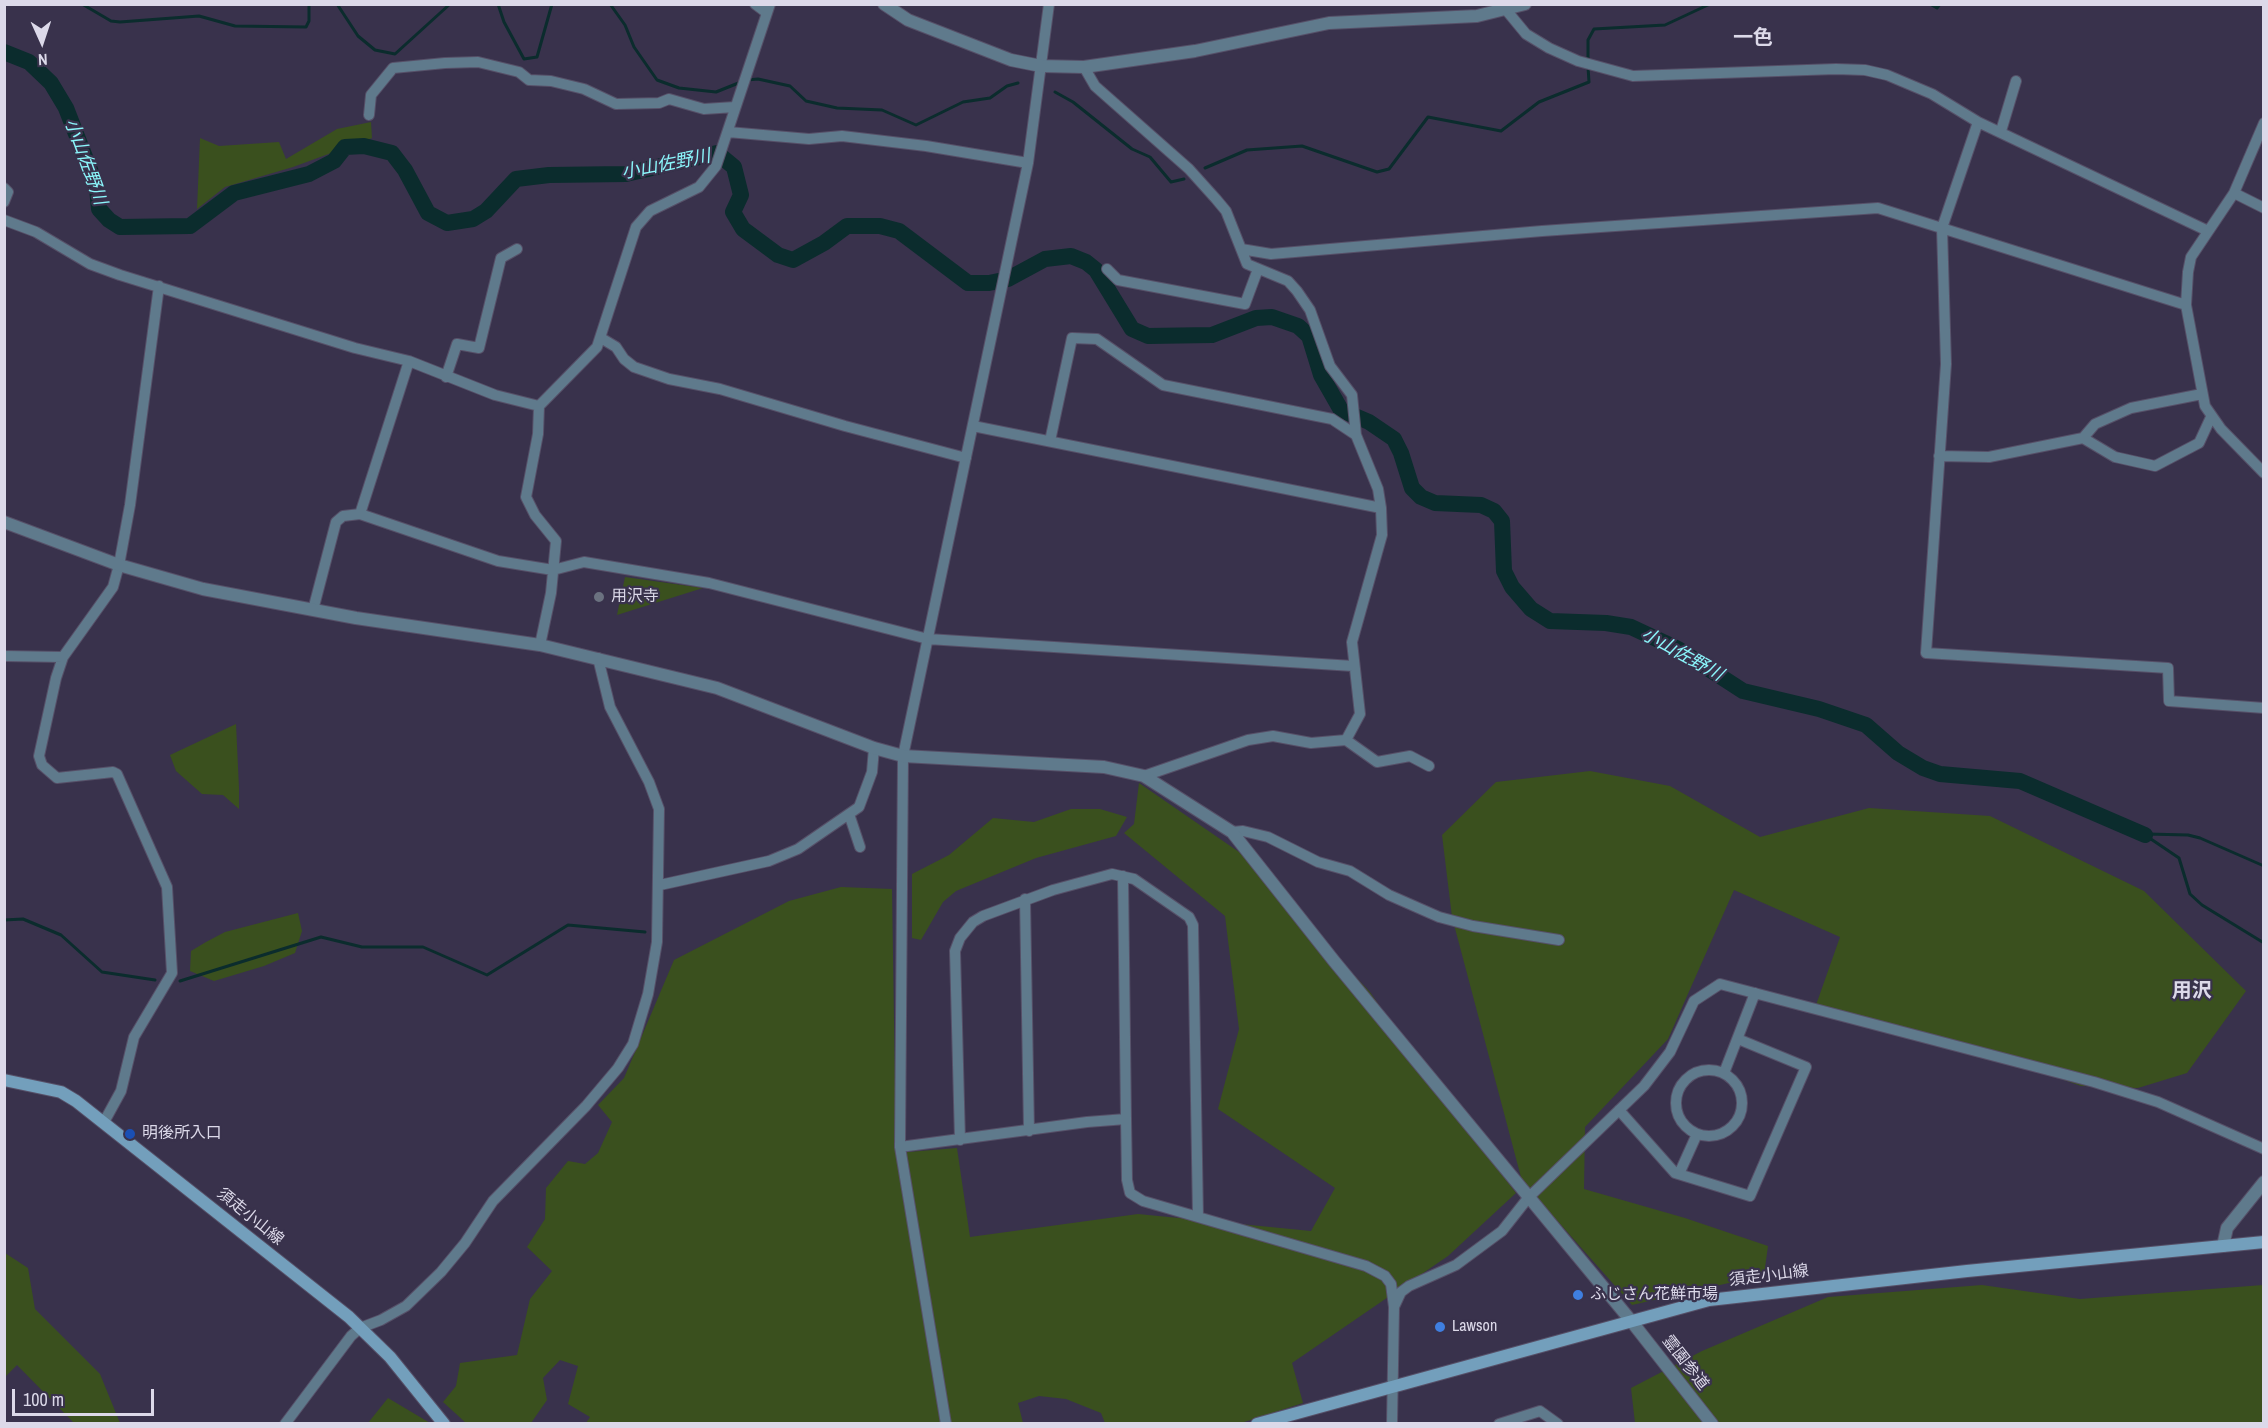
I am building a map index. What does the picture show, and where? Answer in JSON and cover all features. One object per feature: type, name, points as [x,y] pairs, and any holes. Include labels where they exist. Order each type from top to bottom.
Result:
[{"type":"main road","name":"須走小山線","points":[[4,1080],[61,1092],[104,1122],[360,1328],[390,1357],[444,1424]]},
{"type":"main road","name":"須走小山線","points":[[1257,1424],[1394,1384],[1709,1300],[2264,1242]]},
{"type":"street","points":[[540,645],[556,541],[535,515],[525,497],[538,434],[539,406],[597,347],[636,227],[650,211],[699,187],[716,166],[768,8],[755,4]]},
{"type":"street","points":[[884,4],[908,20],[1011,60],[1041,66],[1084,67],[1195,51],[1329,23],[1477,16],[1525,4]]},
{"type":"street","points":[[946,1424],[900,1147],[903,756],[1008,268],[1028,163],[1049,4]]},
{"type":"street","points":[[1507,8],[1526,34],[1578,61],[1633,76],[1648,77],[1704,72],[1865,70],[1887,75],[1932,94],[1978,122],[2208,231]]},
{"type":"street","points":[[369,115],[371,96],[393,68],[445,63],[488,65],[519,72],[530,80],[551,81],[584,89],[616,104],[659,103],[669,99],[704,109],[735,107]]},
{"type":"street","points":[[1084,67],[1095,86],[1161,142],[1226,211],[1247,264],[1288,281],[1297,291],[1310,310],[1330,366],[1352,395],[1356,431],[1378,489],[1382,535],[1352,642],[1360,714],[1346,741]]},
{"type":"street","points":[[2001,131],[2016,81]]},
{"type":"street","points":[[1978,122],[1942,228],[1946,364],[1926,653],[2168,668],[2169,701],[2264,708]]},
{"type":"street","points":[[2264,123],[2234,193],[2191,257],[2186,305],[2202,394],[2211,417],[2264,473]]},
{"type":"street","points":[[726,137],[809,139],[842,136],[926,146],[1028,163]]},
{"type":"street","points":[[4,188],[8,192],[4,202]]},
{"type":"street","points":[[2234,193],[2264,208]]},
{"type":"street","points":[[1241,249],[1271,254],[1542,231],[1878,208],[2186,305]]},
{"type":"street","points":[[4,220],[36,232],[90,264],[355,348],[409,362],[446,377],[539,406]]},
{"type":"street","points":[[446,377],[457,344],[479,348],[501,258],[518,249]]},
{"type":"street","points":[[1107,269],[1118,280],[1245,304],[1258,269]]},
{"type":"street","points":[[104,1122],[121,1091],[134,1036],[172,973],[167,887],[117,774],[113,772],[57,778],[42,765],[39,756],[41,739],[63,657],[113,587],[119,565],[130,505],[159,286]]},
{"type":"street","points":[[601,338],[616,347],[624,359],[634,366],[669,379],[720,389],[966,458]]},
{"type":"street","points":[[1050,441],[1072,338],[1097,339],[1163,385],[1332,419],[1356,431]]},
{"type":"street","points":[[360,513],[409,362]]},
{"type":"street","points":[[1939,456],[1989,457],[2083,438],[2095,423],[2131,408],[2202,394]]},
{"type":"street","points":[[2083,438],[2115,457],[2155,466],[2199,443],[2211,417]]},
{"type":"street","points":[[974,426],[1381,508]]},
{"type":"street","points":[[313,610],[336,522],[343,516],[360,513],[498,561],[553,570],[584,562],[709,583],[928,639],[1353,666]]},
{"type":"street","name":"霊園参道","points":[[4,522],[119,565],[204,589],[313,610],[540,645],[717,688],[874,748],[903,756],[1104,767],[1144,776],[1232,832],[1528,1198],[1632,1322],[1712,1424]]},
{"type":"street","points":[[4,656],[63,657]]},
{"type":"street","points":[[285,1424],[306,1392],[360,1328],[381,1320],[406,1305],[441,1272],[465,1243],[493,1201],[586,1106],[618,1068],[633,1044],[648,994],[657,942],[660,885],[659,809],[649,782],[610,707],[598,658]]},
{"type":"street","points":[[1144,776],[1248,740],[1273,736],[1311,743],[1346,741],[1377,762],[1410,756],[1429,766]]},
{"type":"street","points":[[660,885],[787,855],[859,807],[868,789],[874,748]]},
{"type":"street","points":[[849,814],[860,847]]},
{"type":"street","points":[[1232,832],[1243,831],[1268,837],[1318,862],[1350,871],[1389,895],[1439,916],[1473,926],[1559,940]]},
{"type":"street","points":[[960,1140],[955,951],[960,938],[973,922],[1025,899],[1084,880],[1112,874],[1123,876],[1143,885],[1189,917],[1193,925],[1198,1217]]},
{"type":"street","points":[[1123,876],[1127,1179],[1131,1193],[1143,1201],[1378,1271],[1391,1284],[1394,1307],[1392,1424]]},
{"type":"street","points":[[1025,899],[1029,1131]]},
{"type":"street","points":[[1394,1307],[1401,1292],[1409,1286],[1456,1265],[1502,1231],[1528,1198],[1644,1086],[1670,1052],[1694,1001],[1720,984],[2094,1082],[2158,1102],[2264,1149]]},
{"type":"street","points":[[1724,1073],[1755,993]]},
{"type":"street","points":[[1619,1110],[1679,1174],[1750,1196],[1806,1066],[1738,1039]]},
{"type":"street","points":[[1713,1070],[1724,1073],[1739,1089],[1742,1111],[1730,1130],[1719,1135],[1697,1134],[1681,1120],[1676,1100],[1679,1090],[1693,1074],[1713,1070]]},
{"type":"street","points":[[900,1147],[1126,1119]]},
{"type":"street","points":[[1679,1174],[1697,1134]]},
{"type":"street","points":[[2223,1246],[2227,1228],[2264,1182]]},
{"type":"street","points":[[1499,1424],[1540,1411],[1558,1424]]},
{"type":"green space","points":[[371,122],[372,138],[293,167],[225,187],[197,209],[200,138],[219,146],[279,142],[286,159],[337,129]]},
{"type":"green space","points":[[625,577],[703,588],[617,615]]},
{"type":"green space","points":[[236,724],[239,809],[223,795],[202,794],[176,771],[170,755]]},
{"type":"green space","points":[[1590,771],[1670,786],[1760,837],[1869,808],[1990,816],[2144,891],[2246,991],[2187,1073],[2138,1088],[2081,1086],[1945,1038],[1816,1005],[1840,937],[1734,890],[1668,1039],[1585,1127],[1584,1189],[1685,1218],[1768,1246],[1764,1275],[1632,1305],[1522,1181],[1452,917],[1442,835],[1496,782]]},
{"type":"green space","points":[[1139,783],[1239,852],[1370,992],[1431,1080],[1516,1193],[1448,1256],[1292,1363],[1303,1403],[1241,1423],[1105,1423],[1101,1413],[1066,1399],[1039,1396],[1018,1403],[1023,1423],[586,1423],[590,1417],[568,1404],[578,1366],[560,1360],[543,1378],[547,1400],[531,1423],[466,1423],[443,1402],[456,1386],[460,1363],[517,1355],[530,1299],[552,1271],[527,1247],[545,1219],[546,1188],[568,1161],[585,1164],[598,1153],[612,1122],[598,1105],[624,1078],[674,960],[789,901],[841,887],[892,889],[896,1153],[957,1148],[970,1237],[1138,1214],[1311,1231],[1335,1188],[1218,1109],[1239,1029],[1225,916],[1124,833],[1134,824]]},
{"type":"green space","points":[[1071,809],[1100,809],[1127,817],[1116,836],[1036,858],[956,891],[943,902],[921,940],[912,938],[912,874],[949,855],[993,818],[1034,822]]},
{"type":"green space","points":[[298,913],[302,931],[295,953],[264,966],[214,981],[190,971],[191,951],[206,942],[225,932]]},
{"type":"green space","points":[[5,1253],[28,1268],[35,1309],[100,1374],[120,1423],[74,1423],[17,1365],[5,1377]]},
{"type":"green space","points":[[1982,1285],[2080,1299],[2263,1285],[2263,1423],[1635,1423],[1631,1388],[1702,1351],[1828,1297]]},
{"type":"green space","points":[[388,1398],[430,1423],[368,1423]]},
{"type":"waterway","points":[[82,4],[111,21],[120,22],[199,16],[235,26],[306,27],[309,21],[309,4]]},
{"type":"waterway","points":[[337,4],[358,36],[375,50],[395,54],[450,4]]},
{"type":"waterway","points":[[498,4],[504,22],[524,59],[537,57],[552,4]]},
{"type":"waterway","points":[[610,4],[625,25],[634,47],[657,80],[679,88],[716,92],[741,82]]},
{"type":"waterway","points":[[1588,61],[1588,40],[1594,29],[1665,25],[1710,4]]},
{"type":"waterway","points":[[1930,4],[1937,8],[1940,4]]},
{"type":"waterway","name":"小山佐野川","points":[[4,52],[29,62],[51,83],[66,108],[97,188],[99,209],[109,220],[120,227],[190,226],[234,193],[309,174],[334,161],[345,147],[364,146],[392,153],[405,170],[428,213],[447,223],[473,219],[486,211],[516,179],[549,175],[626,174],[717,153],[734,167],[741,195],[733,212],[743,229],[778,255],[793,260],[824,243],[847,226],[880,226],[899,231],[968,283],[989,283],[1008,279],[1045,259],[1071,256],[1086,262],[1096,270],[1132,329],[1148,336],[1212,335],[1256,318],[1272,317],[1298,326],[1309,336],[1321,375],[1341,410],[1369,422],[1394,439],[1412,488],[1421,497],[1435,503],[1481,505],[1494,511],[1502,521],[1504,571],[1512,587],[1531,609],[1550,621],[1606,623],[1631,627],[1678,649],[1743,691],[1819,709],[1866,725],[1898,753],[1923,768],[1940,774],[2020,781],[2145,835]]},
{"type":"waterway","points":[[1205,168],[1247,150],[1302,146],[1377,172],[1389,169],[1428,117],[1501,131],[1539,102],[1589,82],[1588,67]]},
{"type":"waterway","points":[[747,80],[758,79],[790,86],[806,101],[837,108],[882,110],[916,125],[963,102],[990,98],[1007,86],[1018,83]]},
{"type":"waterway","points":[[1055,92],[1073,102],[1132,149],[1150,157],[1171,182],[1184,179]]},
{"type":"waterway","points":[[2147,834],[2188,835],[2200,838],[2264,866]]},
{"type":"waterway","points":[[2145,835],[2179,858],[2190,894],[2202,905],[2264,943]]},
{"type":"waterway","points":[[4,920],[23,919],[61,935],[102,972],[155,980]]},
{"type":"waterway","points":[[180,981],[321,937],[362,947],[423,947],[487,975],[568,925],[645,932]]},
{"type":"place","name":"用沢寺","points":[[599,597]]},
{"type":"place","name":"明後所入口","points":[[130,1134]]},
{"type":"place","name":"ふじさん花鮮市場","points":[[1578,1295]]},
{"type":"place","name":"Lawson","points":[[1440,1327]]},
{"type":"district","name":"一色","points":[[1753,39]]},
{"type":"district","name":"用沢","points":[[2192,992]]}]
